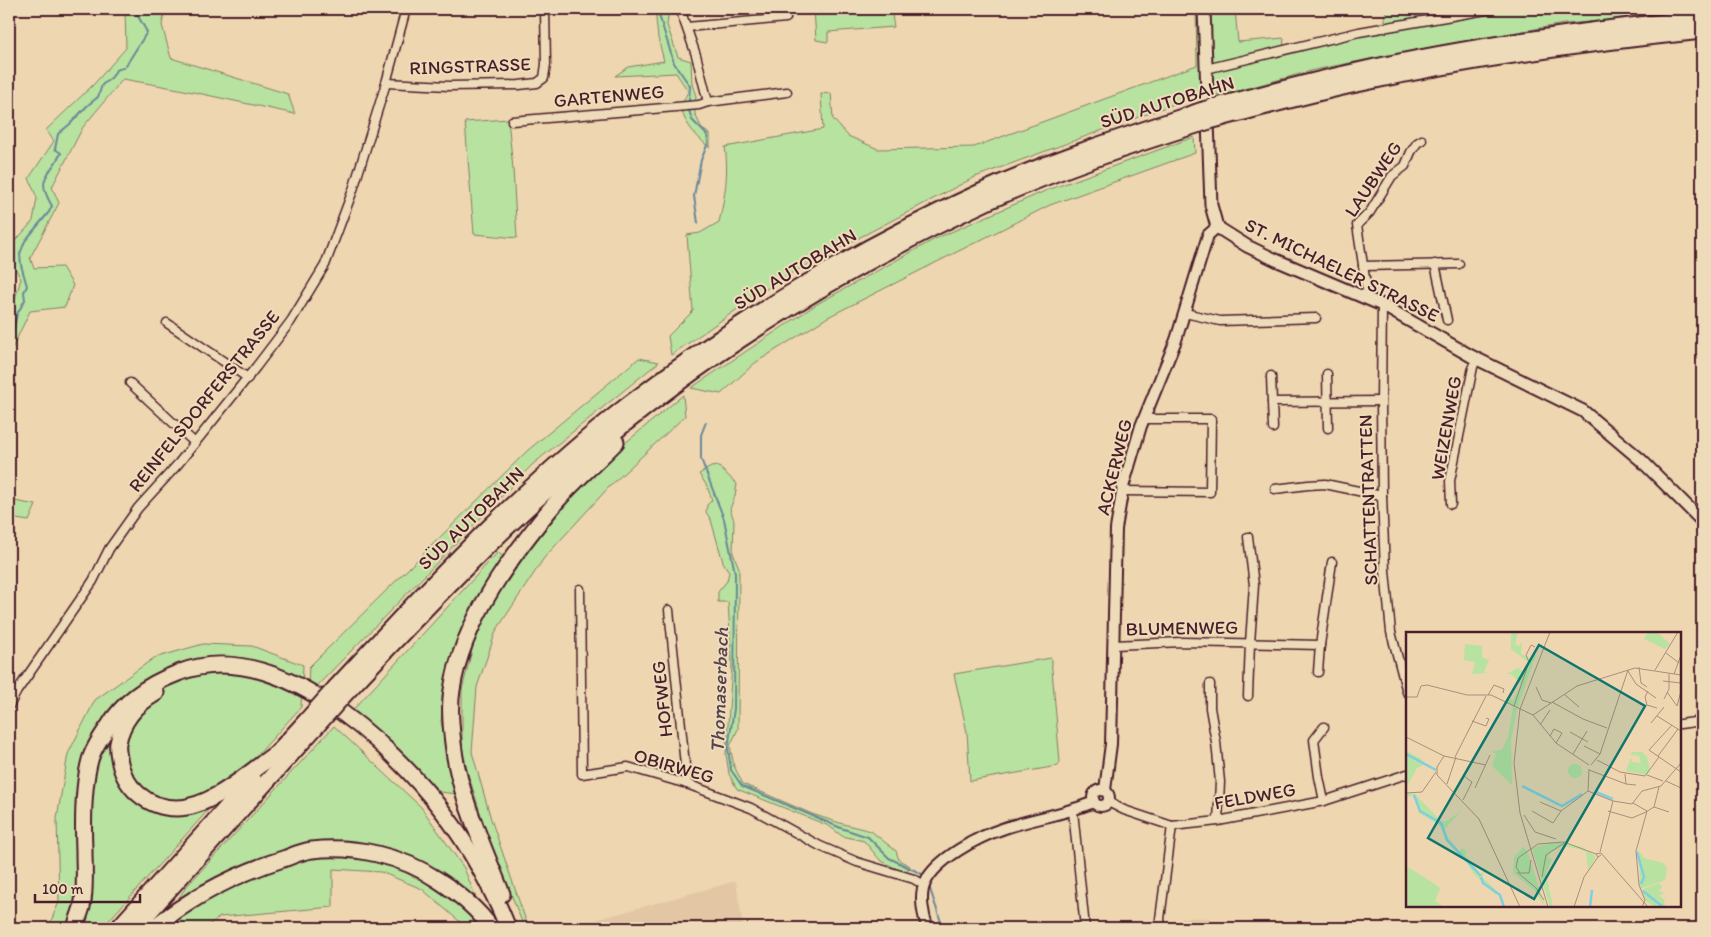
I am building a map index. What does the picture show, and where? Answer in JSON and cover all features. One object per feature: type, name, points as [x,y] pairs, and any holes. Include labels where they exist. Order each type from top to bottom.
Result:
[{"type":"highway","name":"SÜD AUTOBAHN","points":[[135,928],[341,690],[416,599],[513,504],[573,450],[629,404],[720,338],[820,274],[910,225],[988,188],[1083,150],[1354,72],[1485,47],[1645,24],[1702,18]]},
{"type":"highway","name":"SÜD AUTOBAHN","points":[[341,690],[425,610],[520,514],[581,460],[656,400],[767,322],[826,285],[916,236],[992,200],[1207,115],[1490,58],[1702,31]]},
{"type":"highway","points":[[515,928],[470,809],[457,768],[453,744],[451,692],[459,657],[495,584],[524,544],[558,500],[620,438],[642,420],[656,400]]},
{"type":"highway","points":[[74,928],[82,906],[86,776],[91,758],[109,725],[130,699],[158,680],[192,667],[227,665],[258,668],[298,685],[347,717],[388,751],[420,784],[462,839],[500,908],[508,928]]},
{"type":"highway","points":[[275,754],[228,790],[202,803],[177,808],[155,805],[137,794],[125,780],[117,745],[129,716],[146,699],[177,682],[211,674],[245,676],[274,684],[305,699],[344,726],[378,753],[418,796],[452,838],[474,876],[500,928]]},
{"type":"highway","name":"SÜD AUTOBAHN","points":[[118,928],[275,754],[310,725]]},
{"type":"highway","points":[[153,928],[174,912],[211,889],[243,873],[310,850],[370,852],[401,861],[428,873],[460,896],[472,906],[491,928]]},
{"type":"main road","name":"ST. MICHAELER STRASSE","points":[[1204,9],[1211,205],[1217,227],[1247,246],[1276,260],[1368,298],[1476,359],[1583,410],[1641,460],[1702,521]]},
{"type":"street","name":"REINFELSDORFERSTRASSE","points":[[9,706],[93,581],[108,549],[138,508],[195,443],[248,378],[291,321],[325,265],[352,190],[386,83],[406,9]]},
{"type":"street","name":"RINGSTRASSE","points":[[386,83],[449,86],[537,83],[544,78],[546,64],[545,9]]},
{"type":"street","points":[[680,9],[708,102]]},
{"type":"street","points":[[1206,69],[1359,32],[1492,9]]},
{"type":"street","points":[[687,28],[786,18]]},
{"type":"street","name":"GARTENWEG","points":[[512,121],[699,105],[708,102],[787,92]]},
{"type":"street","name":"LAUBWEG","points":[[1368,298],[1357,225],[1370,212],[1392,176],[1404,166],[1414,148],[1422,140]]},
{"type":"street","name":"ACKERWEG","points":[[1105,790],[1111,744],[1116,529],[1122,492],[1144,418],[1176,340],[1208,235],[1217,227]]},
{"type":"street","points":[[1435,264],[1447,320]]},
{"type":"street","points":[[1363,266],[1459,264]]},
{"type":"street","name":"SCHATTENTRATTEN","points":[[1382,305],[1382,496],[1385,571],[1391,632],[1406,688]]},
{"type":"street","points":[[1185,313],[1220,321],[1316,318]]},
{"type":"street","points":[[167,323],[248,378]]},
{"type":"street","name":"WEIZENWEG","points":[[1451,504],[1450,482],[1476,359]]},
{"type":"street","points":[[1328,374],[1328,428]]},
{"type":"street","points":[[1272,376],[1273,428]]},
{"type":"street","points":[[130,383],[195,443]]},
{"type":"street","points":[[1272,402],[1381,400]]},
{"type":"street","points":[[1122,492],[1210,492],[1211,419],[1144,418]]},
{"type":"street","points":[[1275,489],[1325,484],[1382,496]]},
{"type":"street","name":"BLUMENWEG","points":[[1248,537],[1254,585],[1248,696]]},
{"type":"street","points":[[1318,672],[1332,562]]},
{"type":"street","name":"OBIRWEG","points":[[580,589],[582,774],[628,767],[687,784],[751,808],[820,846],[857,862],[914,879],[924,885]]},
{"type":"street","name":"HOFWEG","points":[[669,610],[687,784]]},
{"type":"street","name":"BLUMENWEG","points":[[1114,645],[1182,642],[1320,645]]},
{"type":"street","points":[[1210,684],[1210,708],[1220,782],[1218,821]]},
{"type":"street","points":[[1681,724],[1702,721]]},
{"type":"street","points":[[1324,727],[1314,740],[1324,801]]},
{"type":"street","name":"FELDWEG","points":[[1108,802],[1124,810],[1172,826],[1218,821],[1324,801],[1406,774]]},
{"type":"street","points":[[928,928],[922,904],[924,885],[930,875],[950,856],[985,836],[1019,824],[1073,811],[1094,802],[1102,806],[1108,802],[1109,796],[1105,790],[1099,789],[1094,792],[1094,802]]},
{"type":"street","points":[[1073,811],[1085,928]]},
{"type":"street","points":[[1161,928],[1160,919],[1172,826]]},
{"type":"shaded area","points":[[736,881],[743,928],[566,928]]},
{"type":"shaded area","points":[[1182,918],[1210,918],[1210,928],[1181,928]]},
{"type":"green space","points":[[125,9],[165,9],[162,25],[171,58],[288,94],[295,114],[123,79],[83,127],[52,187],[59,203],[30,258],[34,268],[62,267],[73,285],[65,307],[30,311],[9,355],[9,318],[21,279],[11,261],[11,246],[33,221],[37,198],[29,178],[54,141],[46,130],[94,84],[126,48]]},
{"type":"green space","points":[[655,9],[669,9],[667,25],[678,57],[691,61],[692,84],[696,96],[695,114],[702,129],[710,134],[710,148],[697,136],[683,115],[683,102],[688,91],[676,73],[615,76],[628,67],[664,61],[658,38]]},
{"type":"green space","points":[[814,9],[891,9],[894,27],[828,32],[828,42],[816,40]]},
{"type":"green space","points":[[1196,9],[1235,9],[1238,42],[1284,38],[1283,51],[1384,30],[1386,9],[1634,9],[1629,16],[1612,20],[1564,24],[1437,46],[1314,70],[1223,95],[1201,94],[975,177],[784,277],[671,355],[668,336],[693,311],[687,235],[700,233],[719,222],[726,184],[725,147],[823,129],[821,94],[831,93],[833,119],[848,136],[878,149],[974,147],[1197,65]]},
{"type":"green space","points":[[508,119],[517,238],[474,234],[465,122]]},
{"type":"green space","points":[[1194,137],[1195,153],[1050,205],[828,317],[755,363],[721,394],[691,388],[817,304],[935,239],[1045,191]]},
{"type":"green space","points":[[639,358],[659,362],[533,464],[316,687],[308,683],[309,667],[527,451]]},
{"type":"green space","points":[[683,395],[685,416],[609,487],[544,558],[496,631],[477,687],[472,752],[491,819],[528,927],[522,922],[484,825],[462,754],[462,690],[473,646],[492,603],[529,549],[575,493],[624,444]]},
{"type":"green space","points":[[718,466],[737,484],[730,509],[734,520],[733,553],[739,568],[738,729],[730,746],[734,766],[743,784],[812,814],[871,831],[896,851],[899,860],[910,866],[906,872],[880,860],[864,841],[842,836],[829,826],[737,789],[729,774],[726,754],[732,665],[728,602],[718,602],[718,592],[727,581],[729,572],[723,562],[711,520],[706,512],[707,505],[712,500],[707,486],[699,474],[711,467]]},
{"type":"green space","points":[[9,500],[36,505],[29,521],[9,518]]},
{"type":"green space","points":[[498,552],[504,558],[469,613],[448,664],[441,721],[457,794],[440,792],[386,737],[352,711]]},
{"type":"green space","points":[[203,644],[252,646],[303,665],[301,707],[102,928],[48,928],[59,902],[57,818],[68,754],[95,700],[154,658]]},
{"type":"green space","points":[[1051,658],[1060,762],[1058,766],[970,781],[967,732],[954,674]]},
{"type":"green space","points":[[334,726],[421,807],[464,868],[488,928],[467,928],[422,889],[381,872],[333,869],[333,907],[220,917],[204,928],[158,928],[187,886]]},
{"type":"waterway","points":[[9,343],[12,338],[17,314],[25,300],[24,292],[27,286],[20,254],[25,241],[52,206],[44,183],[61,153],[55,149],[58,134],[98,97],[102,85],[112,77],[116,70],[125,67],[147,32],[134,9]]},
{"type":"waterway","name":"Thomaserbach","points":[[659,9],[659,15],[674,63],[690,86],[689,102]]},
{"type":"waterway","name":"Thomaserbach","points":[[689,110],[692,120],[707,135],[708,143],[701,160],[694,196],[698,223]]},
{"type":"waterway","name":"Thomaserbach","points":[[706,422],[701,435],[701,459],[724,519],[735,573],[734,709],[728,748],[731,770],[742,786],[841,828],[868,837],[889,858],[924,875]]},
{"type":"waterway","name":"Thomaserbach","points":[[929,886],[943,928]]}]
